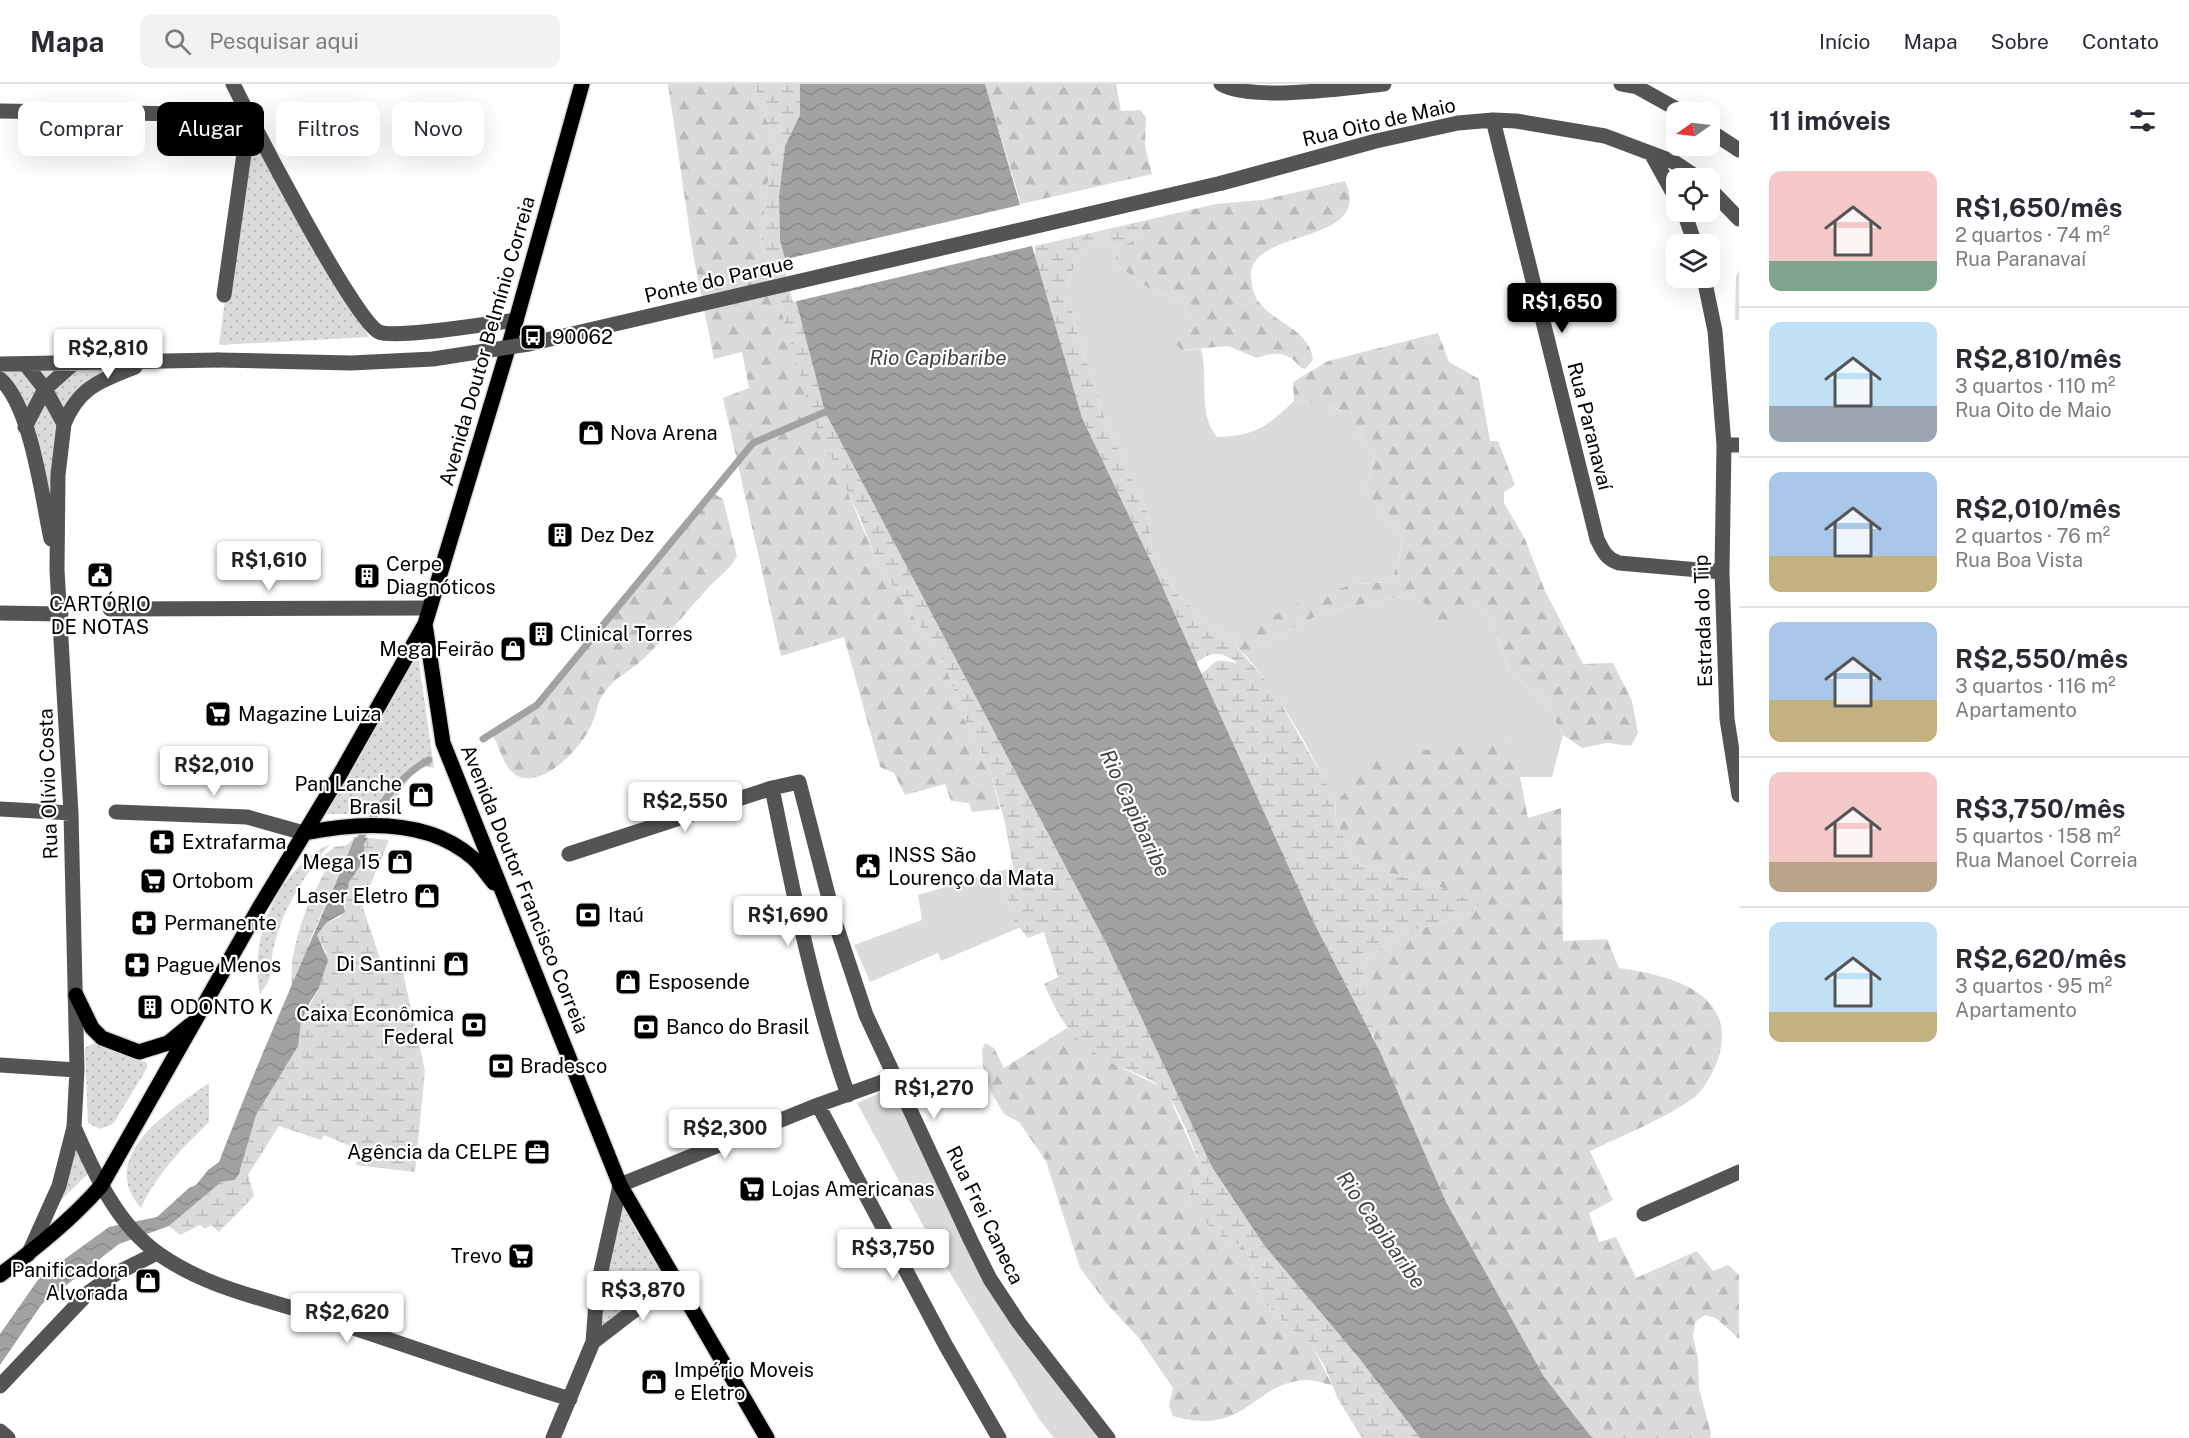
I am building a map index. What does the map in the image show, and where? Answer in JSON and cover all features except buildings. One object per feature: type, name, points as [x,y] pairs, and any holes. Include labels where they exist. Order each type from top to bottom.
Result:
[{"type":"main road","name":"Avenida Doutor Belmínio Correia","points":[[425,624],[516,320],[582,84]]},
{"type":"main road","points":[[0,1275],[28,1255],[84,1206],[101,1186],[425,624]]},
{"type":"main road","name":"Avenida Doutor Francisco Correia","points":[[425,624],[443,743],[621,1185],[767,1438]]},
{"type":"main road","points":[[304,833],[366,824],[401,828],[443,838],[473,858],[503,894]]},
{"type":"main road","points":[[76,995],[92,1028],[102,1038],[139,1052],[168,1043],[195,1021]]},
{"type":"street","points":[[233,84],[242,102]]},
{"type":"street","points":[[1221,84],[1229,89],[1245,92],[1273,92],[1384,84]]},
{"type":"street","points":[[1621,84],[1636,86],[1666,103]]},
{"type":"street","points":[[0,111],[157,114]]},
{"type":"street","name":"Rua Oito de Maio","points":[[1222,183],[1376,141],[1458,123],[1493,120],[1526,122],[1605,135],[1674,162],[1683,168]]},
{"type":"street","name":"Rua Paranavaí","points":[[1493,120],[1597,539],[1610,560],[1619,563],[1722,572]]},
{"type":"street","points":[[1720,137],[1739,150]]},
{"type":"street","points":[[264,143],[342,283],[367,323],[379,332],[403,333],[516,320]]},
{"type":"street","points":[[1652,155],[1666,180]]},
{"type":"street","points":[[224,295],[243,156]]},
{"type":"street","name":"Ponte do Parque","points":[[143,363],[218,360],[351,363],[421,360],[530,344],[1222,183]]},
{"type":"street","points":[[1720,198],[1737,212]]},
{"type":"street","name":"Estrada do Tip","points":[[1706,288],[1715,331],[1731,445],[1722,572],[1727,718],[1739,795]]},
{"type":"street","points":[[0,364],[143,363]]},
{"type":"street","points":[[64,424],[70,408],[93,384],[143,363]]},
{"type":"street","points":[[25,427],[45,389],[73,364]]},
{"type":"street","points":[[26,365],[45,389],[64,424]]},
{"type":"street","name":"Rua Olívio Costa","points":[[0,378],[11,388],[18,401],[34,458],[57,570]]},
{"type":"street","name":"Rua Olívio Costa","points":[[64,424],[58,484],[57,570],[71,813],[77,1070],[74,1126]]},
{"type":"street","points":[[110,609],[429,608]]},
{"type":"street","points":[[0,613],[61,614]]},
{"type":"street","name":"Rua Frei Caneca","points":[[772,788],[796,782],[800,784],[848,966],[866,1015],[990,1279],[1019,1323],[1108,1438]]},
{"type":"street","points":[[569,854],[772,788],[822,1020],[848,1095]]},
{"type":"street","points":[[0,809],[71,813]]},
{"type":"street","points":[[116,812],[247,817],[304,833]]},
{"type":"street","points":[[0,1065],[77,1070]]},
{"type":"street","points":[[553,1438],[593,1342],[597,1289],[621,1185],[818,1105],[896,1077]]},
{"type":"street","points":[[818,1105],[946,1346],[999,1438]]},
{"type":"street","points":[[74,1126],[101,1186],[117,1211],[153,1249],[197,1276],[220,1286],[570,1399]]},
{"type":"street","points":[[28,1255],[60,1186],[74,1126]]},
{"type":"street","points":[[1644,1214],[1739,1172]]},
{"type":"street","points":[[0,1386],[88,1293],[153,1249]]},
{"type":"street","points":[[593,1342],[675,1279]]},
{"type":"street","points":[[0,1431],[8,1438]]},
{"type":"green space","points":[[668,84],[757,84],[756,98],[778,144],[769,172],[761,242],[805,390],[877,562],[945,664],[962,715],[990,770],[1000,809],[972,812],[969,803],[951,801],[945,784],[905,795],[894,773],[880,767],[844,637],[781,656],[723,398],[749,388],[742,352],[714,359],[693,254]]},
{"type":"green space","points":[[757,84],[800,84],[801,115],[785,146],[779,197],[780,240],[825,412],[1106,943],[1212,1167],[1264,1245],[1359,1358],[1420,1438],[1362,1438],[1338,1399],[1325,1367],[1310,1342],[1288,1326],[1259,1298],[1247,1251],[1217,1233],[1188,1202],[1190,1191],[1202,1179],[1201,1167],[1184,1125],[1168,1095],[1149,1079],[1108,1061],[1085,1046],[1068,1029],[1050,997],[1044,984],[1058,977],[1044,932],[1028,938],[1014,921],[1000,871],[1013,868],[1005,823],[990,770],[962,715],[945,664],[877,562],[861,520],[812,418],[761,241],[769,172],[778,144],[756,98]]},
{"type":"green space","points":[[985,84],[1116,84],[1121,111],[1140,110],[1146,117],[1145,146],[1152,174],[1021,204]]},
{"type":"green space","points":[[264,145],[369,337],[219,345],[244,156],[264,156]]},
{"type":"green space","points":[[1345,181],[1350,201],[1344,216],[1330,226],[1273,248],[1259,257],[1251,271],[1256,297],[1263,307],[1294,330],[1310,348],[1313,360],[1305,369],[1281,354],[1269,354],[1257,358],[1228,346],[1181,350],[1167,334],[1189,318],[1181,299],[1154,292],[1117,265],[1114,247],[1132,242],[1147,220],[1216,204],[1262,200]]},
{"type":"green space","points":[[1147,220],[1132,242],[1114,247],[1106,234],[1076,260],[1067,288],[1076,329],[1107,425],[1148,513],[1153,558],[1180,598],[1234,644],[1272,688],[1327,784],[1335,803],[1336,820],[1355,863],[1443,888],[1479,904],[1471,913],[1401,935],[1368,957],[1361,984],[1373,1029],[1370,1044],[1198,675],[1218,661],[1238,663],[1224,655],[1213,654],[1202,658],[1190,668],[1095,502],[1035,281],[1035,246]]},
{"type":"green space","points":[[1106,234],[1114,247],[1117,265],[1154,292],[1181,299],[1189,318],[1181,350],[1201,349],[1207,417],[1217,437],[1242,435],[1260,428],[1268,424],[1294,401],[1323,402],[1348,415],[1374,456],[1366,491],[1384,518],[1402,536],[1399,559],[1391,582],[1353,584],[1238,635],[1234,644],[1180,598],[1153,558],[1148,513],[1107,425],[1076,329],[1067,288],[1076,260]]},
{"type":"green space","points":[[1739,271],[1739,321],[1735,319],[1736,277]]},
{"type":"green space","points":[[1438,333],[1449,362],[1479,379],[1490,441],[1498,441],[1515,485],[1504,492],[1504,503],[1525,539],[1545,591],[1583,664],[1613,663],[1632,701],[1638,733],[1631,746],[1607,743],[1582,748],[1563,735],[1545,701],[1509,671],[1492,620],[1471,602],[1442,624],[1416,593],[1324,612],[1257,647],[1247,657],[1234,644],[1238,635],[1289,607],[1353,584],[1391,582],[1399,559],[1402,536],[1384,518],[1366,491],[1374,456],[1344,413],[1325,404],[1294,401],[1293,382],[1328,361]]},
{"type":"green space","points":[[143,363],[70,408],[57,570],[34,458],[0,379],[0,364]]},
{"type":"green space","points":[[711,492],[723,499],[737,556],[734,561],[651,651],[607,689],[600,699],[589,730],[568,757],[540,776],[522,778],[515,775],[506,763],[492,734],[537,705]]},
{"type":"green space","points":[[1416,593],[1471,602],[1492,620],[1509,671],[1545,701],[1563,735],[1552,777],[1519,777],[1512,741],[1374,763],[1335,803],[1296,727],[1273,691],[1247,657],[1257,647],[1324,612]]},
{"type":"green space","points":[[416,641],[434,768],[418,765],[386,814],[316,814]]},
{"type":"green space","points":[[1513,741],[1528,818],[1561,808],[1563,941],[1607,939],[1619,968],[1658,976],[1694,990],[1708,1001],[1718,1016],[1722,1034],[1719,1056],[1710,1077],[1696,1096],[1659,1119],[1590,1151],[1613,1200],[1589,1213],[1599,1242],[1616,1237],[1636,1278],[1697,1251],[1713,1271],[1728,1265],[1739,1275],[1739,1339],[1716,1318],[1705,1315],[1695,1322],[1693,1337],[1698,1358],[1699,1388],[1711,1434],[1710,1438],[1584,1438],[1511,1340],[1384,1082],[1361,983],[1368,957],[1401,935],[1471,913],[1443,888],[1355,863],[1336,820],[1335,803],[1374,762],[1405,752]]},
{"type":"green space","points":[[355,837],[311,938],[292,990],[293,956],[302,922],[315,890],[332,860],[324,855],[335,847],[347,845]]},
{"type":"green space","points":[[368,838],[389,840],[362,905],[384,970],[401,964],[425,1071],[415,1172],[356,1165],[360,1150],[324,1135],[321,1140],[279,1126],[248,1175],[254,1196],[219,1232],[211,1225],[205,1229],[200,1225],[180,1235],[169,1226],[221,1182],[235,1180],[239,1174],[256,1115],[297,1046],[301,1022],[319,988],[326,966],[326,952],[317,935],[326,923],[340,917],[345,908],[342,898],[347,894],[349,882],[365,859],[364,844]]},
{"type":"green space","points":[[330,844],[312,867],[289,905],[274,946],[269,980],[260,994],[257,973],[259,950],[271,907],[295,870],[312,855]]},
{"type":"green space","points":[[1000,871],[1014,921],[1021,927],[941,961],[938,953],[870,982],[854,945],[922,920],[918,895]]},
{"type":"green space","points":[[1067,1028],[1108,1061],[1161,1087],[1169,1097],[1201,1167],[1202,1179],[1190,1191],[1188,1202],[1217,1233],[1247,1251],[1259,1298],[1288,1326],[1310,1341],[1332,1385],[1305,1380],[1287,1383],[1233,1415],[1217,1420],[1197,1421],[1173,1416],[1169,1406],[1173,1388],[1138,1337],[1108,1305],[1080,1268],[1046,1161],[1019,1122],[1004,1114],[991,1092],[983,1066],[982,1050],[985,1043],[994,1048],[1004,1068]]},
{"type":"green space","points":[[99,1043],[147,1063],[147,1068],[113,1124],[100,1129],[88,1123],[85,1048]]},
{"type":"green space","points":[[209,1083],[209,1122],[162,1173],[141,1208],[129,1189],[127,1170],[133,1152],[159,1120]]},
{"type":"green space","points":[[898,1085],[991,1293],[1103,1438],[1054,1438],[1039,1419],[939,1255],[857,1103]]},
{"type":"green space","points":[[75,1146],[92,1170],[57,1204]]},
{"type":"green space","points":[[620,1185],[675,1279],[593,1342]]},
{"type":"water","name":"Rio Capibaribe","points":[[800,84],[985,84],[1082,418],[1152,564],[1313,921],[1380,1052],[1446,1202],[1544,1377],[1592,1438],[1420,1438],[1359,1358],[1264,1245],[1212,1167],[1106,943],[825,412],[780,240],[779,197],[785,146],[800,115]]},
{"type":"water","points":[[355,837],[368,838],[364,844],[365,859],[349,882],[347,894],[342,898],[345,912],[326,923],[317,935],[328,960],[319,988],[301,1022],[298,1046],[256,1115],[239,1174],[235,1180],[221,1182],[169,1226],[119,1244],[42,1304],[0,1365],[0,1334],[40,1277],[109,1227],[157,1217],[189,1188],[196,1185],[208,1170],[219,1162]]},
{"type":"pier","points":[[1024,204],[1036,245],[793,302],[782,260]]},
{"type":"waterway","points":[[483,739],[537,705],[753,443],[825,412],[832,413]]},
{"type":"waterway","points":[[357,845],[370,821],[396,786],[417,767],[429,760]]},
{"type":"place","name":"90062","points":[[533,337]]},
{"type":"place","name":"Nova Arena","points":[[591,433]]},
{"type":"place","name":"Dez Dez","points":[[560,535]]},
{"type":"place","name":"CARTÓRIO DE NOTAS","points":[[100,575]]},
{"type":"place","name":"Cerpe Diagnóticos","points":[[367,576]]},
{"type":"place","name":"Clinical Torres","points":[[541,634]]},
{"type":"place","name":"Mega Feirão","points":[[513,649]]},
{"type":"place","name":"Magazine Luiza","points":[[218,714]]},
{"type":"place","name":"Pan Lanche Brasil","points":[[421,795]]},
{"type":"place","name":"Extrafarma","points":[[162,842]]},
{"type":"place","name":"Mega 15","points":[[400,862]]},
{"type":"place","name":"INSS São Lourenço da Mata","points":[[868,866]]},
{"type":"place","name":"Ortobom","points":[[153,881]]},
{"type":"place","name":"Laser Eletro","points":[[427,896]]},
{"type":"place","name":"Itaú","points":[[588,915]]},
{"type":"place","name":"Permanente","points":[[144,923]]},
{"type":"place","name":"Di Santinni","points":[[456,964]]},
{"type":"place","name":"Pague Menos","points":[[137,965]]},
{"type":"place","name":"Esposende","points":[[628,982]]},
{"type":"place","name":"ODONTO K","points":[[150,1007]]},
{"type":"place","name":"Caixa Econômica Federal","points":[[474,1025]]},
{"type":"place","name":"Banco do Brasil","points":[[646,1027]]},
{"type":"place","name":"Bradesco","points":[[501,1066]]},
{"type":"place","name":"Agência da CELPE","points":[[537,1152]]},
{"type":"place","name":"Lojas Americanas","points":[[752,1189]]},
{"type":"place","name":"Trevo","points":[[521,1256]]},
{"type":"place","name":"Panificadora Alvorada","points":[[148,1281]]},
{"type":"place","name":"Império Moveis e Eletro","points":[[654,1382]]}]
